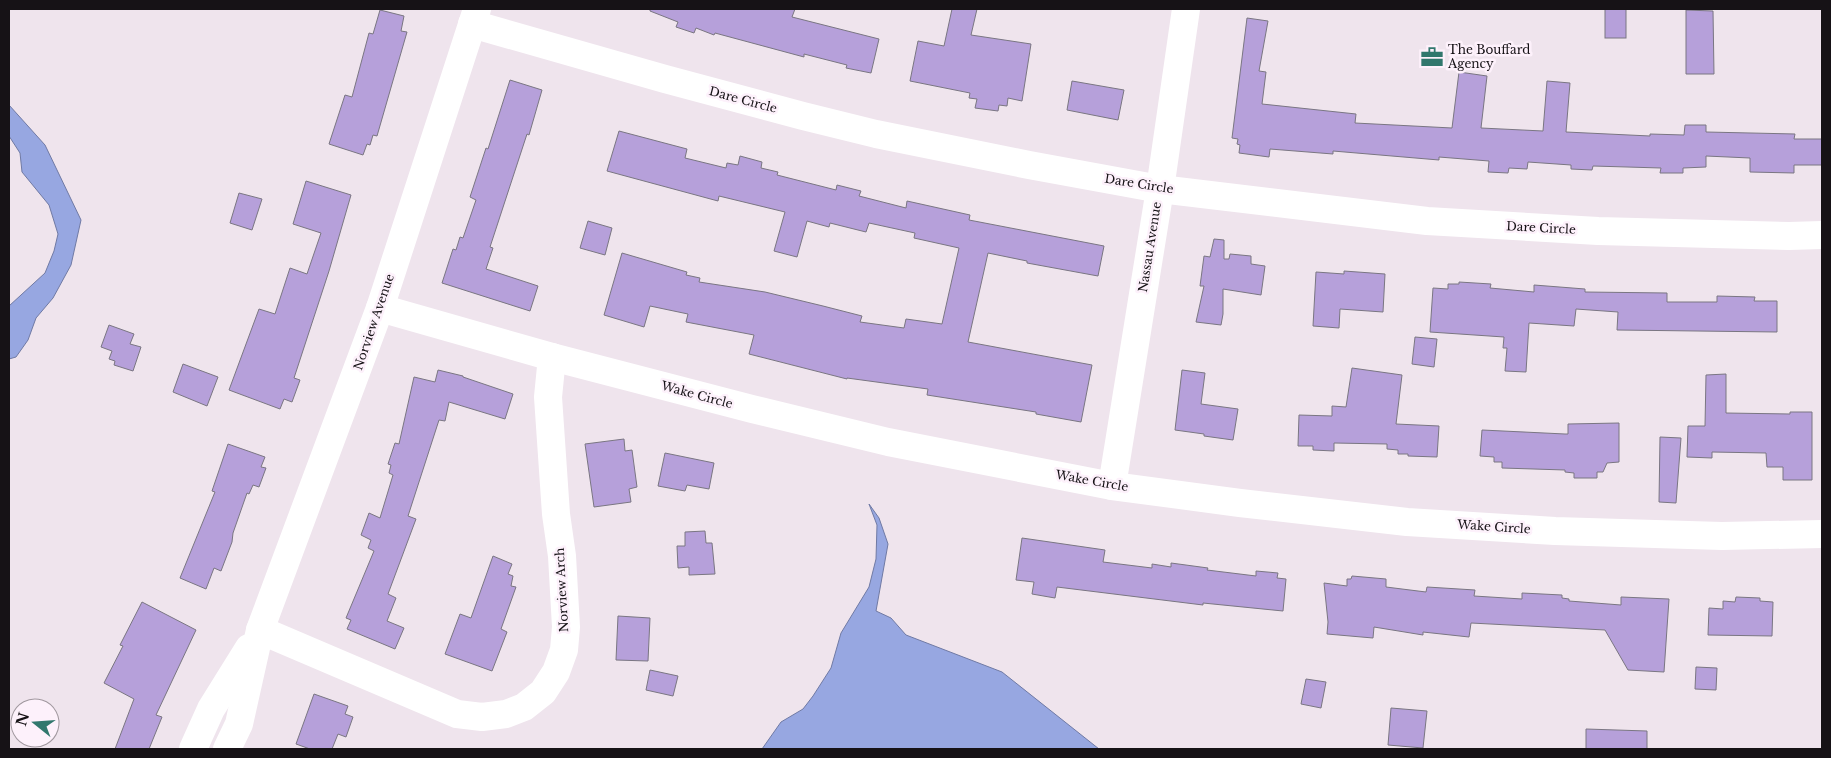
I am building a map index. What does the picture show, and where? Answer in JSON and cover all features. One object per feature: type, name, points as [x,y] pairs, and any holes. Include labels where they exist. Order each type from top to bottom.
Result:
[{"type":"street","name":"Nassau Avenue","points":[[1112,486],[1160,189],[1186,9]]},
{"type":"street","name":"Dare Circle","points":[[474,16],[665,79],[867,132],[1160,189],[1427,221],[1598,231],[1789,236],[1822,235]]},
{"type":"street","name":"Norview Avenue","points":[[227,749],[239,724],[260,630],[380,308],[474,16]]},
{"type":"street","name":"Wake Circle","points":[[380,308],[552,357],[742,407],[888,442],[1112,486],[1407,522],[1554,531],[1722,536],[1822,534]]},
{"type":"street","name":"Norview Arch","points":[[260,630],[457,714],[482,717],[506,714],[524,707],[543,692],[556,672],[564,650],[566,626],[548,397],[552,357]]},
{"type":"street","name":"Norview Avenue","points":[[193,749],[212,708],[260,630]]},
{"type":"water","points":[[9,105],[45,145],[81,220],[71,265],[53,298],[36,318],[28,340],[16,357],[9,359],[9,306],[45,273],[54,251],[58,234],[49,205],[22,172],[20,153],[9,136]]},
{"type":"water","points":[[869,504],[879,518],[888,544],[876,611],[891,618],[906,635],[1002,672],[1099,749],[762,749],[781,722],[803,709],[813,696],[831,668],[841,633],[869,587],[876,559],[877,525]]},
{"type":"building","points":[[650,9],[795,9],[792,17],[879,39],[871,73],[846,68],[847,65],[804,54],[804,57],[715,33],[714,35],[696,28],[694,33],[676,27],[678,22],[650,11]]},
{"type":"building","points":[[952,9],[977,9],[971,35],[1031,44],[1022,101],[1008,98],[1007,106],[999,105],[998,111],[975,108],[977,99],[969,98],[970,93],[910,81],[918,41],[944,46]]},
{"type":"building","points":[[1605,9],[1626,9],[1626,38],[1605,38]]},
{"type":"building","points":[[380,10],[404,16],[401,31],[407,32],[377,136],[373,135],[370,145],[367,144],[363,155],[329,144],[345,95],[352,97],[369,33],[373,34]]},
{"type":"building","points":[[1686,10],[1713,11],[1714,74],[1686,74]]},
{"type":"building","points":[[1247,18],[1268,21],[1259,71],[1266,72],[1262,104],[1356,114],[1355,123],[1452,128],[1459,72],[1487,76],[1481,128],[1543,131],[1547,81],[1570,83],[1566,132],[1650,136],[1650,134],[1684,135],[1685,125],[1706,125],[1706,132],[1795,134],[1794,139],[1822,139],[1822,165],[1794,165],[1794,173],[1750,172],[1750,158],[1706,156],[1706,167],[1683,168],[1683,173],[1660,173],[1661,168],[1593,166],[1592,170],[1571,169],[1571,165],[1528,162],[1527,169],[1509,168],[1508,173],[1488,172],[1489,161],[1439,157],[1439,160],[1333,151],[1333,154],[1270,149],[1269,157],[1239,153],[1240,145],[1237,144],[1238,139],[1232,138]]},
{"type":"building","points":[[510,80],[542,90],[529,135],[527,134],[490,247],[493,248],[486,269],[538,286],[530,311],[442,283],[453,249],[456,250],[460,237],[463,238],[476,200],[470,197],[486,148],[488,149]]},
{"type":"building","points":[[1072,81],[1124,90],[1118,120],[1067,110]]},
{"type":"building","points":[[619,131],[687,149],[685,158],[726,168],[727,163],[738,165],[740,156],[762,162],[761,168],[778,172],[777,175],[836,190],[837,185],[861,191],[859,196],[906,208],[907,201],[970,215],[969,220],[1104,246],[1098,276],[1027,263],[1027,261],[988,253],[968,342],[1092,365],[1081,422],[1036,414],[1036,412],[927,395],[928,389],[847,379],[749,354],[754,335],[686,322],[688,314],[650,306],[644,327],[604,315],[622,253],[687,272],[686,275],[700,278],[699,282],[765,292],[823,306],[862,316],[860,322],[904,328],[906,319],[942,324],[959,248],[914,238],[915,233],[869,223],[866,232],[830,223],[829,227],[807,221],[797,257],[774,251],[785,212],[719,196],[718,201],[607,171]]},
{"type":"building","points":[[306,181],[351,195],[329,271],[294,378],[300,380],[292,402],[284,399],[280,409],[229,390],[259,309],[275,314],[290,268],[307,274],[321,233],[293,224]]},
{"type":"building","points":[[239,193],[262,199],[252,230],[230,223]]},
{"type":"building","points":[[588,221],[612,228],[605,255],[580,248]]},
{"type":"building","points":[[1214,239],[1224,240],[1224,259],[1229,259],[1230,254],[1251,256],[1251,264],[1265,266],[1261,295],[1223,289],[1221,325],[1196,322],[1204,286],[1200,286],[1204,256],[1210,257]]},
{"type":"building","points":[[1344,271],[1385,274],[1383,312],[1340,309],[1339,328],[1313,326],[1316,272],[1344,274]]},
{"type":"building","points":[[1459,282],[1491,284],[1490,288],[1534,292],[1534,285],[1585,289],[1585,292],[1667,293],[1667,302],[1717,302],[1717,296],[1755,297],[1754,301],[1777,301],[1777,332],[1617,330],[1618,312],[1576,309],[1574,326],[1529,323],[1526,372],[1505,371],[1507,348],[1503,348],[1504,337],[1430,332],[1433,288],[1448,289],[1448,284],[1459,284]]},
{"type":"building","points":[[109,325],[134,334],[130,344],[141,347],[133,371],[114,365],[115,361],[109,359],[112,351],[101,347]]},
{"type":"building","points":[[1415,337],[1437,339],[1434,367],[1412,364]]},
{"type":"building","points":[[183,364],[218,377],[207,406],[173,392]]},
{"type":"building","points":[[1352,368],[1402,375],[1396,424],[1439,426],[1437,457],[1398,454],[1398,450],[1387,449],[1387,444],[1334,443],[1334,451],[1313,450],[1313,446],[1298,446],[1299,415],[1332,416],[1332,406],[1346,407]]},
{"type":"building","points":[[438,370],[463,376],[513,394],[505,419],[449,402],[445,421],[439,420],[408,516],[416,519],[388,594],[396,598],[387,621],[404,628],[395,649],[347,629],[351,620],[346,618],[374,551],[368,548],[371,540],[361,535],[369,513],[380,518],[393,475],[389,473],[391,465],[388,464],[395,443],[399,444],[414,377],[435,382]]},
{"type":"building","points":[[1182,370],[1205,373],[1201,404],[1238,409],[1233,440],[1175,430]]},
{"type":"building","points":[[1726,374],[1726,413],[1790,414],[1790,412],[1812,412],[1812,480],[1783,480],[1783,467],[1767,467],[1766,453],[1712,452],[1712,458],[1687,457],[1688,426],[1705,426],[1706,375]]},
{"type":"building","points":[[1619,423],[1619,462],[1607,463],[1603,472],[1597,472],[1597,478],[1574,478],[1574,473],[1565,472],[1565,470],[1502,468],[1502,462],[1494,462],[1494,457],[1480,456],[1482,430],[1568,434],[1568,424]]},
{"type":"building","points":[[1660,437],[1681,438],[1676,503],[1659,502]]},
{"type":"building","points":[[624,439],[625,451],[632,450],[637,487],[629,489],[631,502],[594,507],[585,444]]},
{"type":"building","points":[[228,444],[265,457],[261,467],[266,468],[259,487],[253,485],[249,494],[247,493],[221,571],[214,568],[206,589],[180,578],[215,492],[212,491]]},
{"type":"building","points":[[665,453],[714,463],[709,489],[687,485],[685,491],[658,486]]},
{"type":"building","points":[[705,531],[706,543],[712,543],[715,574],[689,575],[689,567],[678,568],[677,546],[685,546],[685,532]]},
{"type":"building","points":[[1022,538],[1105,550],[1103,562],[1152,568],[1152,564],[1171,567],[1171,563],[1256,576],[1256,571],[1278,573],[1277,578],[1286,579],[1283,611],[1203,603],[1203,605],[1057,587],[1055,598],[1032,594],[1034,582],[1016,580]]},
{"type":"building","points":[[493,556],[512,564],[508,574],[513,576],[511,586],[516,587],[501,629],[507,632],[492,671],[445,654],[460,614],[471,618]]},
{"type":"building","points":[[1352,576],[1386,579],[1386,587],[1426,592],[1427,587],[1475,590],[1474,596],[1522,599],[1522,593],[1562,595],[1562,598],[1569,599],[1569,601],[1621,605],[1621,597],[1669,599],[1664,672],[1628,670],[1605,630],[1471,623],[1469,637],[1423,632],[1423,635],[1374,627],[1373,638],[1327,634],[1328,622],[1324,583],[1347,586],[1347,579],[1351,579]]},
{"type":"building","points":[[1736,597],[1760,598],[1760,601],[1773,602],[1772,636],[1708,635],[1709,608],[1723,609],[1723,601],[1735,602]]},
{"type":"building","points":[[142,602],[196,630],[156,715],[162,717],[149,749],[115,749],[134,699],[104,683],[123,646],[120,645]]},
{"type":"building","points":[[618,616],[650,618],[648,661],[616,660]]},
{"type":"building","points":[[1696,667],[1717,668],[1716,690],[1695,689]]},
{"type":"building","points":[[650,670],[678,676],[673,696],[646,690]]},
{"type":"building","points":[[1306,679],[1326,682],[1321,708],[1301,704]]},
{"type":"building","points":[[314,694],[348,706],[345,714],[353,717],[346,737],[338,734],[332,749],[310,749],[296,744]]},
{"type":"building","points":[[1391,708],[1427,711],[1423,748],[1388,745]]},
{"type":"building","points":[[1586,729],[1647,731],[1647,749],[1586,749]]},
{"type":"place","name":"The Bouffard Agency","points":[[1432,57]]}]
